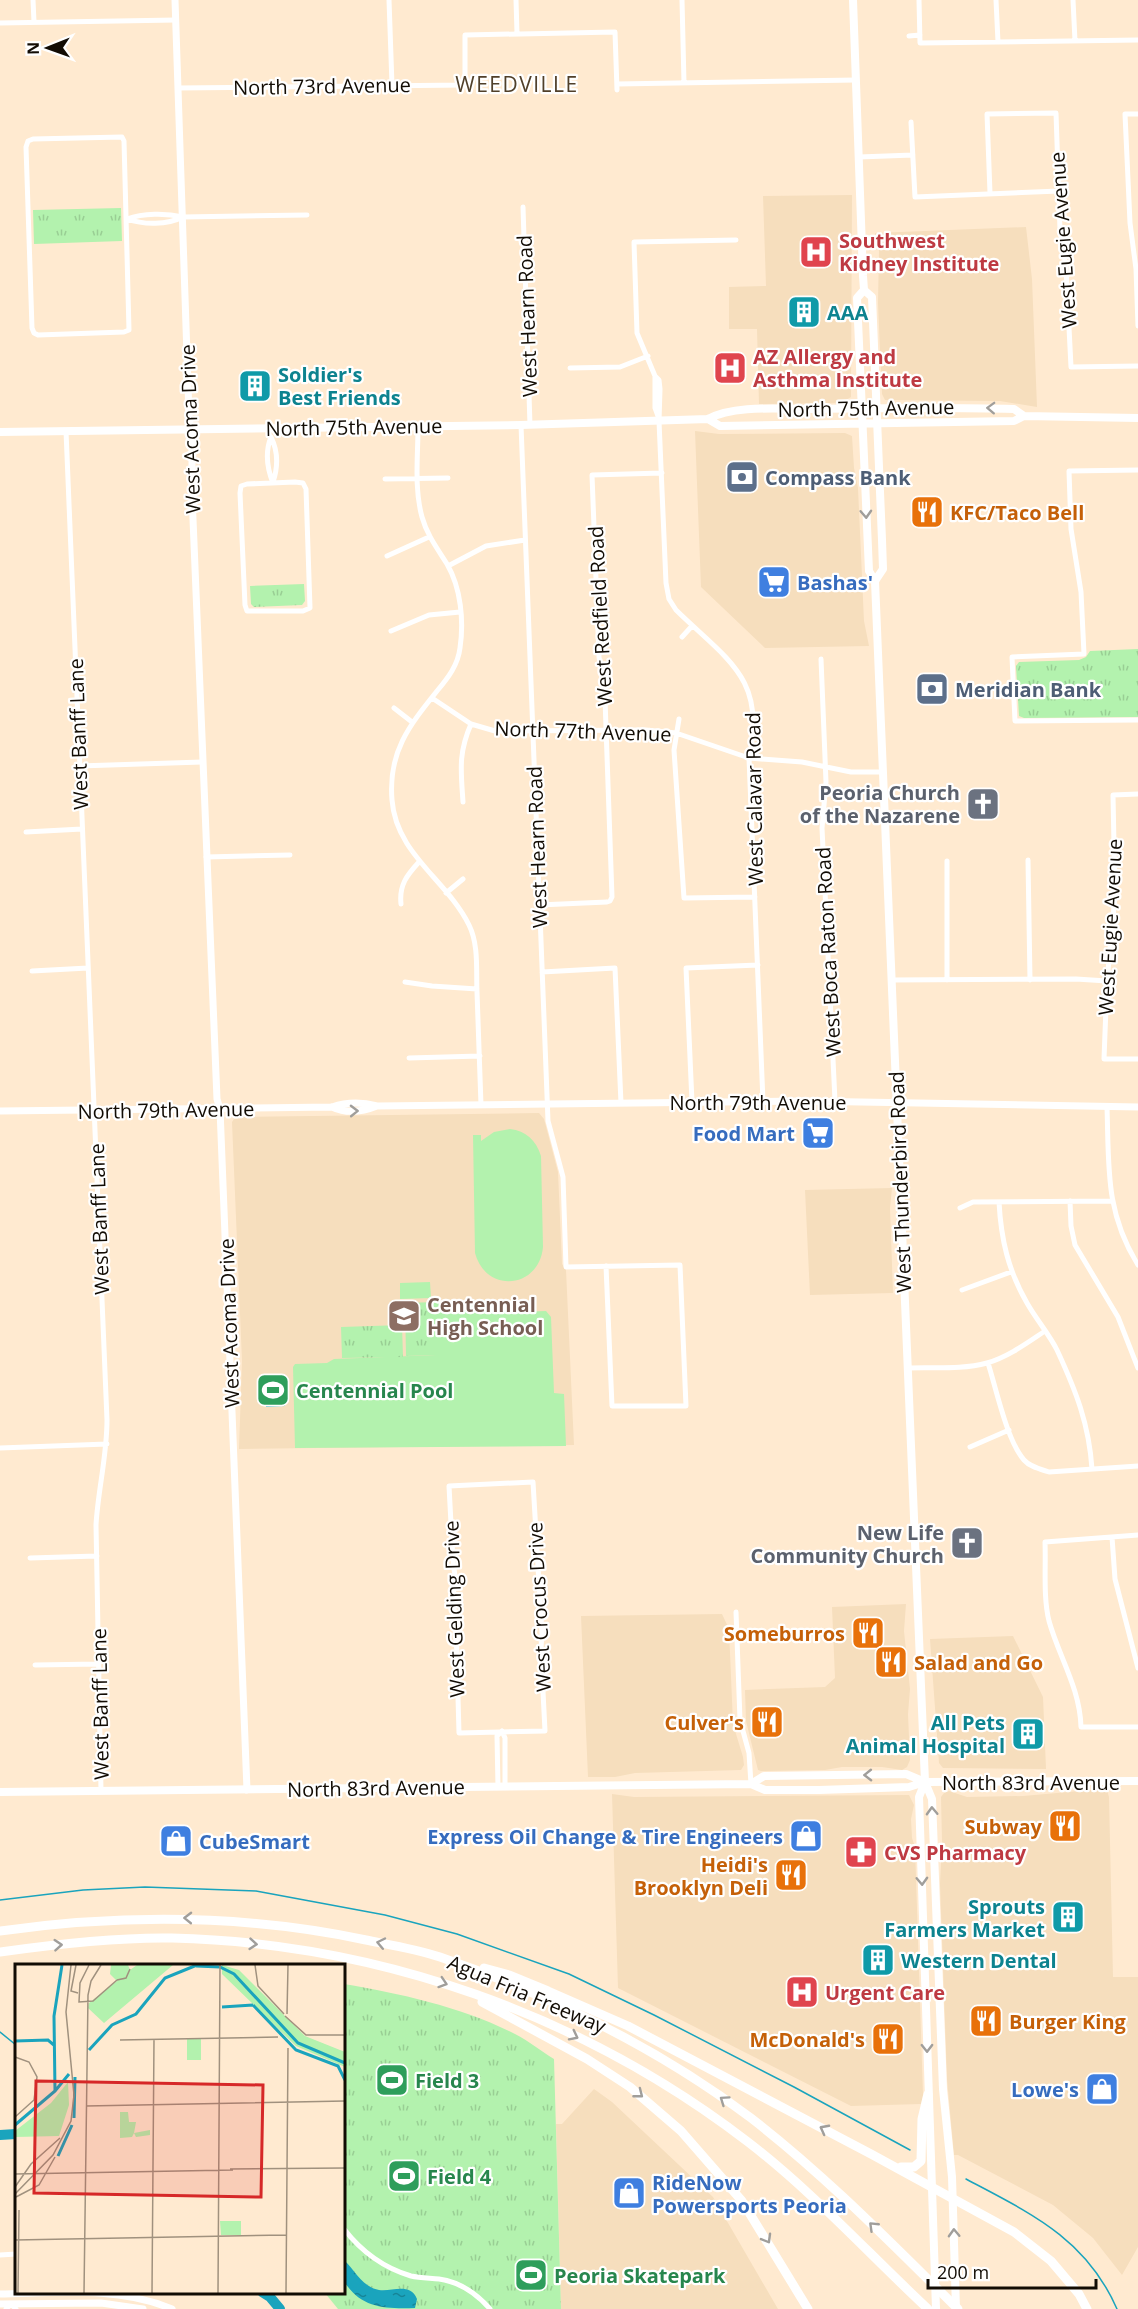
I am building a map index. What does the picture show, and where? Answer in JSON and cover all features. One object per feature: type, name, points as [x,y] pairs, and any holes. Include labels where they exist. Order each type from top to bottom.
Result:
[{"type":"highway","name":"Agua Fria Freeway","points":[[0,1931],[132,1918],[192,1918],[260,1923],[336,1933],[438,1956],[530,1991],[624,2037],[674,2066],[750,2118],[795,2154],[849,2203],[957,2309]]},
{"type":"highway","name":"Agua Fria Freeway","points":[[0,1952],[121,1940],[170,1938],[306,1950],[380,1964],[462,1990],[544,2021],[647,2073],[746,2141],[779,2168],[928,2309]]},
{"type":"highway","points":[[438,1956],[509,1975],[594,2010],[953,2198],[1014,2232],[1034,2246],[1051,2261],[1087,2309]]},
{"type":"highway","points":[[462,1990],[587,2059],[630,2087],[681,2131],[742,2201],[808,2309]]},
{"type":"highway","points":[[894,2166],[914,2167],[921,2161],[922,2120],[928,2094]]},
{"type":"main road","name":"West Thunderbird Road","points":[[853,0],[864,291],[857,298],[860,408],[869,571],[875,581],[925,1782],[932,1799],[943,2089],[953,2198],[957,2309]]},
{"type":"main road","name":"West Thunderbird Road","points":[[864,291],[872,296],[883,569],[875,581]]},
{"type":"main road","name":"North 75th Avenue","points":[[0,432],[530,425],[708,419],[719,413],[760,410],[876,407],[1014,409],[1024,416]]},
{"type":"main road","name":"North 75th Avenue","points":[[708,419],[720,426],[1014,421],[1024,416],[1138,418]]},
{"type":"main road","name":"North 83rd Avenue","points":[[751,1784],[764,1776],[868,1774],[906,1774],[925,1782]]},
{"type":"main road","name":"North 83rd Avenue","points":[[0,1792],[751,1784],[765,1790],[819,1790],[909,1787],[925,1782],[1138,1781]]},
{"type":"main road","name":"West Thunderbird Road","points":[[925,1782],[919,1797],[936,2309]]},
{"type":"street","points":[[33,0],[34,22]]},
{"type":"street","name":"West Acoma Drive","points":[[175,0],[202,762],[217,1088],[220,1109],[247,1790]]},
{"type":"street","points":[[389,0],[392,85]]},
{"type":"street","points":[[516,0],[517,33],[615,32],[617,87],[684,83],[856,80]]},
{"type":"street","points":[[682,0],[684,83]]},
{"type":"street","points":[[919,0],[921,43],[1138,40]]},
{"type":"street","points":[[996,0],[998,42]]},
{"type":"street","points":[[1073,0],[1075,41]]},
{"type":"street","points":[[0,22],[176,20]]},
{"type":"street","name":"North 73rd Avenue","points":[[178,88],[465,85],[465,34],[517,33]]},
{"type":"street","points":[[909,36],[920,35]]},
{"type":"street","name":"West Eugie Avenue","points":[[990,194],[987,114],[1056,113],[1060,230],[1067,282],[1071,367],[1138,366]]},
{"type":"street","points":[[1138,114],[1125,114],[1138,326]]},
{"type":"street","points":[[911,122],[915,197],[1059,191]]},
{"type":"street","points":[[122,137],[127,219],[129,330],[38,335],[34,333],[28,141],[122,137]]},
{"type":"street","points":[[859,157],[913,155]]},
{"type":"street","name":"West Hearn Road","points":[[523,207],[530,425]]},
{"type":"street","points":[[127,219],[137,216],[173,214],[183,217],[307,215]]},
{"type":"street","points":[[160,215],[160,222]]},
{"type":"street","points":[[127,219],[137,223],[173,222],[183,217]]},
{"type":"street","name":"West Calavar Road","points":[[736,240],[634,243],[636,326],[639,339],[655,376],[659,380],[667,591],[672,605],[732,664],[748,690],[754,716],[754,734],[749,758],[763,1102]]},
{"type":"street","points":[[570,368],[620,367],[648,356]]},
{"type":"street","name":"West Hearn Road","points":[[521,425],[548,1121],[562,1178],[566,1267],[606,1266]]},
{"type":"street","points":[[417,427],[418,500],[429,537],[448,566],[457,588],[460,612],[460,649],[453,672],[412,722],[394,758],[392,799],[397,826],[419,862],[470,926],[474,941],[482,1105]]},
{"type":"street","name":"West Banff Lane","points":[[66,431],[107,1444],[97,1505],[101,1791]]},
{"type":"street","points":[[271,437],[276,446],[277,471],[273,483],[268,471],[267,447],[271,437]]},
{"type":"street","points":[[1138,470],[1069,471],[1071,529],[1081,592],[1084,654],[1012,657],[1015,721],[1138,720]]},
{"type":"street","name":"West Redfield Road","points":[[539,905],[610,901],[612,897],[605,699],[599,657],[592,475],[662,474]]},
{"type":"street","points":[[385,479],[448,478]]},
{"type":"street","points":[[273,483],[303,483],[306,500],[310,608],[303,611],[254,613],[247,611],[245,605],[240,493],[242,486],[247,484],[273,483]]},
{"type":"street","points":[[387,556],[429,537]]},
{"type":"street","points":[[448,566],[486,546],[525,540]]},
{"type":"street","points":[[391,631],[429,615],[460,612]]},
{"type":"street","points":[[682,637],[692,626]]},
{"type":"street","name":"West Boca Raton Road","points":[[821,659],[826,797],[822,828],[835,1101]]},
{"type":"street","name":"North 77th Avenue","points":[[432,698],[471,724],[495,731],[646,730],[676,733],[749,758],[802,762],[851,772],[882,772]]},
{"type":"street","points":[[394,708],[412,722]]},
{"type":"street","points":[[679,719],[674,750],[684,898],[755,897]]},
{"type":"street","points":[[463,802],[460,768],[462,744],[471,724]]},
{"type":"street","points":[[79,766],[202,762]]},
{"type":"street","name":"West Eugie Avenue","points":[[1138,794],[1113,795],[1115,896],[1107,981],[1104,1059],[1138,1059]]},
{"type":"street","points":[[26,832],[81,829]]},
{"type":"street","points":[[206,857],[290,855]]},
{"type":"street","points":[[1028,860],[1030,980]]},
{"type":"street","points":[[947,861],[947,980]]},
{"type":"street","points":[[401,904],[400,893],[405,878],[419,862]]},
{"type":"street","points":[[446,893],[463,879]]},
{"type":"street","points":[[692,1102],[686,968],[758,965]]},
{"type":"street","points":[[32,971],[88,968]]},
{"type":"street","points":[[542,972],[615,968],[621,1103]]},
{"type":"street","points":[[891,980],[1107,981]]},
{"type":"street","points":[[405,982],[477,988]]},
{"type":"street","points":[[409,1058],[480,1056]]},
{"type":"street","name":"North 79th Avenue","points":[[0,1111],[332,1107],[341,1111],[365,1111],[377,1106],[835,1101],[1138,1107]]},
{"type":"street","points":[[1107,1107],[1112,1201],[1119,1228],[1138,1265]]},
{"type":"street","points":[[1070,1201],[1071,1226],[1075,1245],[1118,1317],[1138,1368]]},
{"type":"street","points":[[960,1208],[973,1202],[1112,1201]]},
{"type":"street","points":[[999,1202],[1003,1246],[1011,1272],[1056,1348],[1085,1418],[1092,1469]]},
{"type":"street","points":[[680,1265],[686,1406],[612,1406],[606,1266],[680,1265]]},
{"type":"street","points":[[962,1290],[1011,1272]]},
{"type":"street","points":[[908,1368],[988,1363],[1012,1352],[1045,1331]]},
{"type":"street","points":[[988,1363],[1009,1430],[1024,1461],[1048,1472],[1138,1466]]},
{"type":"street","points":[[970,1447],[1009,1430]]},
{"type":"street","points":[[0,1448],[107,1444]]},
{"type":"street","name":"West Gelding Drive","points":[[502,1731],[459,1733],[453,1598],[455,1576],[449,1486],[533,1482]]},
{"type":"street","name":"West Crocus Drive","points":[[502,1731],[545,1731],[533,1482]]},
{"type":"street","points":[[1138,1535],[1045,1542],[1048,1617],[1077,1693],[1081,1727],[1138,1727]]},
{"type":"street","points":[[1112,1537],[1115,1579],[1138,1668]]},
{"type":"street","points":[[30,1558],[97,1556]]},
{"type":"street","points":[[736,1612],[740,1720],[749,1753],[751,1784]]},
{"type":"street","points":[[35,1665],[99,1664]]},
{"type":"street","points":[[502,1731],[505,1738],[505,1751],[501,1787],[497,1737],[502,1731]]},
{"type":"street","points":[[498,1751],[505,1751]]},
{"type":"street","points":[[345,2230],[365,2252],[384,2265],[412,2276],[458,2284],[472,2292],[490,2309]]},
{"type":"street","points":[[0,2255],[15,2254]]},
{"type":"street","points":[[0,2294],[117,2294],[146,2300],[172,2309]]},
{"type":"street","points":[[10,2294],[11,2307]]},
{"type":"street","points":[[116,2304],[117,2294]]},
{"type":"street","points":[[0,2304],[11,2307],[116,2304],[143,2309]]},
{"type":"shaded area","points":[[852,195],[851,397],[841,403],[759,404],[757,329],[729,329],[729,287],[766,286],[763,196]]},
{"type":"shaded area","points":[[1026,227],[1032,279],[1037,407],[1000,401],[885,400],[882,394],[878,303],[879,251],[875,233]]},
{"type":"shaded area","points":[[695,431],[719,434],[845,433],[852,436],[858,488],[864,621],[869,646],[765,648],[701,587]]},
{"type":"shaded area","name":"Centennial High School","points":[[539,1113],[544,1119],[558,1172],[562,1264],[566,1270],[574,1445],[239,1449],[242,1361],[232,1122],[234,1119],[241,1117]]},
{"type":"shaded area","points":[[892,1188],[890,1208],[893,1293],[810,1295],[805,1190]]},
{"type":"shaded area","points":[[906,1604],[904,1631],[910,1689],[908,1714],[910,1760],[907,1767],[902,1770],[882,1767],[842,1767],[825,1770],[758,1770],[746,1721],[745,1690],[825,1687],[835,1678],[832,1607]]},
{"type":"shaded area","points":[[722,1614],[729,1629],[733,1724],[743,1757],[744,1765],[741,1770],[635,1773],[615,1777],[588,1777],[581,1616]]},
{"type":"shaded area","points":[[1013,1636],[1043,1697],[1046,1769],[943,1768],[939,1763],[930,1639]]},
{"type":"shaded area","points":[[1107,1790],[1109,1797],[1113,1977],[1138,1977],[1138,2247],[1122,2275],[1093,2238],[1053,2205],[958,2155],[954,2155],[947,2079],[940,1884],[941,1797],[949,1791],[967,1797],[1023,1796]]},
{"type":"shaded area","points":[[612,1794],[634,1797],[909,1795],[914,1805],[911,1819],[915,1847],[923,2095],[921,2104],[851,2106],[618,1988]]},
{"type":"shaded area","points":[[594,2089],[612,2102],[713,2197],[778,2309],[561,2309],[556,2124],[562,2124]]},
{"type":"green space","points":[[121,208],[122,241],[34,244],[33,210]]},
{"type":"green space","points":[[304,584],[305,601],[302,605],[254,607],[251,604],[250,586]]},
{"type":"green space","points":[[1138,649],[1138,717],[1024,718],[1019,716],[1016,666],[1019,662],[1079,660],[1086,657],[1090,651]]},
{"type":"green space","points":[[510,1129],[530,1137],[541,1156],[543,1247],[539,1261],[532,1271],[523,1278],[512,1281],[500,1280],[490,1275],[481,1266],[475,1253],[473,1135],[481,1135],[481,1141],[494,1132]]},
{"type":"green space","points":[[430,1282],[431,1298],[400,1299],[400,1283]]},
{"type":"green space","points":[[436,1302],[517,1302],[517,1312],[546,1311],[551,1317],[554,1393],[564,1394],[566,1446],[295,1448],[293,1367],[295,1364],[327,1363],[334,1359],[436,1355]]},
{"type":"green space","points":[[436,1302],[436,1355],[406,1356],[405,1303]]},
{"type":"green space","points":[[402,1325],[403,1357],[342,1358],[341,1327]]},
{"type":"green space","points":[[345,1984],[410,1997],[474,2016],[520,2037],[554,2059],[561,2309],[338,2309],[326,2294],[345,2294]]},
{"type":"water","name":"Centennial Pool","points":[[274,1374],[275,1392],[284,1392],[285,1406],[266,1407],[266,1392],[271,1392],[271,1389],[260,1389],[261,1383],[264,1378]]},
{"type":"water","points":[[345,2261],[363,2282],[373,2288],[379,2290],[405,2289],[414,2294],[417,2299],[415,2308],[384,2307],[366,2302],[350,2290],[345,2282]]},
{"type":"waterway","points":[[0,1900],[83,1890],[145,1887],[256,1891],[385,1915],[457,1934],[569,1974],[794,2087],[910,2150]]},
{"type":"waterway","points":[[0,2032],[15,2044]]},
{"type":"waterway","points":[[0,2135],[15,2134]]},
{"type":"waterway","points":[[966,2179],[1034,2216],[1054,2230],[1089,2264],[1104,2284],[1117,2309]]},
{"type":"waterway","points":[[265,2294],[280,2309]]},
{"type":"place","name":"Southwest Kidney Institute","points":[[816,252]]},
{"type":"place","name":"AAA","points":[[804,312]]},
{"type":"place","name":"AZ Allergy and Asthma Institute","points":[[730,368]]},
{"type":"place","name":"Soldier's Best Friends","points":[[255,386]]},
{"type":"place","name":"Compass Bank","points":[[742,477]]},
{"type":"place","name":"KFC/Taco Bell","points":[[927,512]]},
{"type":"place","name":"Bashas'","points":[[774,582]]},
{"type":"place","name":"Meridian Bank","points":[[932,689]]},
{"type":"place","name":"Peoria Church of the Nazarene","points":[[983,804]]},
{"type":"place","name":"Food Mart","points":[[818,1133]]},
{"type":"place","name":"Centennial High School","points":[[404,1316]]},
{"type":"place","name":"Centennial Pool","points":[[273,1390]]},
{"type":"place","name":"New Life Community Church","points":[[967,1543]]},
{"type":"place","name":"Someburros","points":[[868,1633]]},
{"type":"place","name":"Salad and Go","points":[[891,1662]]},
{"type":"place","name":"Culver's","points":[[767,1722]]},
{"type":"place","name":"All Pets Animal Hospital","points":[[1028,1734]]},
{"type":"place","name":"Subway","points":[[1065,1826]]},
{"type":"place","name":"Express Oil Change & Tire Engineers","points":[[806,1836]]},
{"type":"place","name":"CubeSmart","points":[[176,1841]]},
{"type":"place","name":"CVS Pharmacy","points":[[861,1852]]},
{"type":"place","name":"Heidi's Brooklyn Deli","points":[[791,1875]]},
{"type":"place","name":"Sprouts Farmers Market","points":[[1068,1917]]},
{"type":"place","name":"Western Dental","points":[[878,1960]]},
{"type":"place","name":"Urgent Care","points":[[802,1992]]},
{"type":"place","name":"Burger King","points":[[986,2021]]},
{"type":"place","name":"McDonald's","points":[[888,2039]]},
{"type":"place","name":"Field 3","points":[[392,2080]]},
{"type":"place","name":"Lowe's","points":[[1102,2089]]},
{"type":"place","name":"Field 4","points":[[404,2176]]},
{"type":"place","name":"RideNow Powersports Peoria","points":[[629,2193]]},
{"type":"place","name":"Peoria Skatepark","points":[[531,2275]]},
{"type":"district","name":"WEEDVILLE","points":[[517,84]]}]
